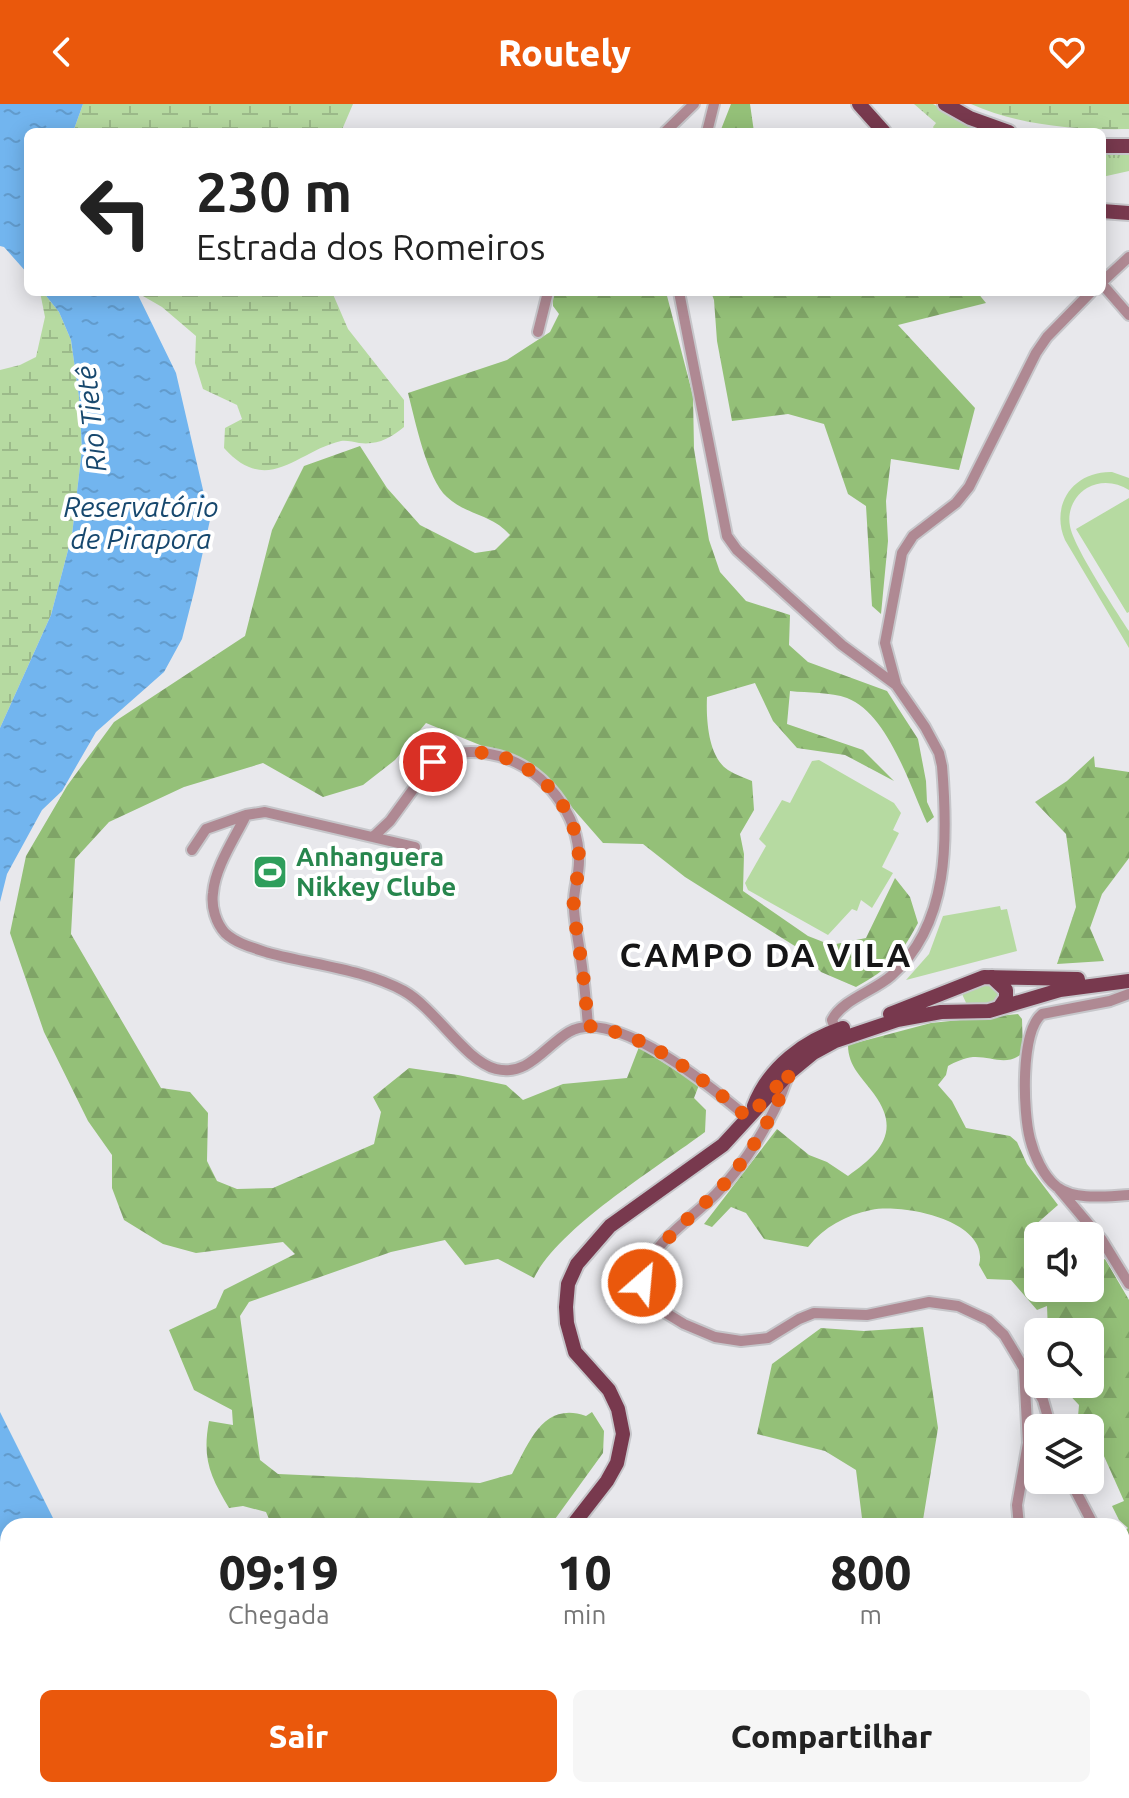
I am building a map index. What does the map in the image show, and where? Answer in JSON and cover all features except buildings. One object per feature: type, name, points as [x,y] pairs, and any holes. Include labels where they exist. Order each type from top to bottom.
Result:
[{"type":"main road","points":[[859,104],[880,128]]},
{"type":"main road","points":[[945,104],[970,118],[998,128]]},
{"type":"main road","points":[[1106,146],[1129,146]]},
{"type":"main road","points":[[1106,211],[1129,213]]},
{"type":"main road","points":[[578,1518],[617,1463],[623,1434],[618,1409],[609,1390],[575,1352],[566,1307],[571,1277],[586,1252],[610,1226],[705,1160],[790,1072],[842,1033],[984,977],[1054,980],[1129,973]]},
{"type":"main road","points":[[992,977],[1006,990],[1006,998],[999,1008]]},
{"type":"main road","points":[[750,1116],[770,1075],[809,1043],[897,1020],[999,1008],[1060,990],[1129,981]]},
{"type":"main road","points":[[961,984],[958,995],[965,1011]]},
{"type":"street","points":[[669,128],[694,104]]},
{"type":"street","points":[[708,128],[714,104]]},
{"type":"street","points":[[1106,279],[1129,257]]},
{"type":"street","points":[[1106,288],[1129,315]]},
{"type":"street","points":[[538,332],[547,296]]},
{"type":"street","points":[[680,296],[727,536],[737,550],[842,645],[896,685],[925,727],[939,753],[942,766],[944,829],[938,892],[926,935],[889,978],[843,1007],[832,1020],[842,1033]]},
{"type":"street","points":[[896,685],[885,643],[899,562],[907,543],[956,503],[969,487],[1036,353],[1047,337],[1087,296]]},
{"type":"street","points":[[373,837],[390,821],[433,762],[442,757],[453,753],[487,753],[512,760],[533,771],[562,803],[577,841],[579,858],[574,913],[588,1026]]},
{"type":"street","points":[[192,850],[206,829],[246,815],[273,813],[415,847]]},
{"type":"street","points":[[246,815],[213,893],[217,921],[232,938],[255,948],[395,987],[418,1000],[467,1050],[492,1068],[502,1070],[533,1062],[568,1033],[588,1026],[610,1031],[663,1054],[750,1116]]},
{"type":"street","points":[[1129,994],[1110,1001],[1042,1014],[1037,1018],[1026,1054],[1029,1138],[1044,1172],[1102,1240],[1129,1284]]},
{"type":"street","points":[[795,1053],[779,1102],[732,1175],[654,1253],[642,1276],[643,1289],[655,1304],[684,1324],[715,1337],[759,1341],[814,1313],[867,1315],[920,1302],[946,1303],[973,1313],[999,1329],[1024,1367]]},
{"type":"street","points":[[1057,1187],[1074,1194],[1091,1196],[1129,1195]]},
{"type":"street","points":[[1018,1518],[1017,1505],[1028,1443],[1026,1398]]},
{"type":"street","points":[[1077,1494],[1090,1518]]},
{"type":"green space","points":[[83,104],[353,104],[343,128],[74,128]]},
{"type":"green space","points":[[731,104],[750,104],[753,128],[722,128]]},
{"type":"green space","points":[[914,104],[933,104],[978,128],[934,128],[936,123]]},
{"type":"green space","points":[[971,104],[1129,104],[1129,129],[1048,125]]},
{"type":"green space","points":[[1106,151],[1129,151],[1129,171],[1106,176]]},
{"type":"green space","points":[[41,296],[46,296],[59,312],[71,340],[82,449],[72,535],[51,615],[0,728],[0,370],[36,357],[45,317]]},
{"type":"green space","points":[[143,296],[334,296],[348,329],[404,400],[404,427],[378,442],[341,441],[269,470],[255,469],[240,462],[224,448],[225,428],[242,419],[237,405],[203,389],[195,363],[196,336],[162,307]]},
{"type":"green space","points":[[552,296],[667,296],[693,396],[694,449],[709,540],[720,572],[746,601],[790,615],[789,645],[808,662],[887,691],[918,739],[927,802],[934,817],[927,823],[886,735],[862,706],[847,698],[790,691],[787,724],[863,750],[894,781],[845,755],[797,748],[773,721],[755,683],[707,697],[708,726],[716,756],[728,770],[752,781],[754,810],[740,834],[744,854],[743,891],[808,936],[831,945],[866,938],[895,878],[910,897],[918,923],[893,961],[856,987],[821,972],[798,948],[685,877],[643,844],[603,843],[548,780],[519,761],[426,723],[395,760],[363,785],[323,797],[263,763],[184,787],[109,822],[75,859],[71,934],[161,1088],[190,1092],[208,1113],[207,1161],[217,1181],[237,1189],[273,1188],[374,1144],[381,1112],[373,1097],[409,1068],[506,1085],[523,1100],[563,1084],[627,1078],[639,1047],[699,1085],[694,1098],[706,1110],[705,1132],[587,1219],[547,1259],[534,1278],[498,1259],[465,1265],[445,1240],[391,1252],[249,1302],[240,1316],[260,1460],[278,1474],[480,1483],[512,1474],[532,1438],[548,1420],[559,1414],[586,1416],[592,1412],[604,1431],[603,1453],[556,1518],[269,1518],[266,1512],[243,1506],[229,1508],[217,1486],[207,1457],[209,1421],[233,1425],[232,1410],[194,1390],[169,1330],[216,1308],[224,1290],[295,1254],[283,1242],[196,1253],[163,1244],[124,1220],[112,1188],[112,1155],[88,1121],[44,1032],[10,933],[26,856],[67,786],[114,722],[245,636],[272,530],[304,466],[360,446],[387,488],[420,525],[475,553],[495,550],[510,535],[495,523],[454,503],[440,488],[423,448],[408,393],[507,360],[550,332],[559,314],[553,306]]},
{"type":"green space","points":[[712,296],[980,296],[986,303],[898,325],[975,408],[959,470],[891,459],[881,614],[872,606],[866,506],[848,494],[824,424],[788,414],[732,421],[717,341]]},
{"type":"green space","points":[[1112,472],[1129,478],[1129,490],[1108,483],[1087,488],[1072,504],[1069,520],[1087,563],[1129,631],[1129,648],[1065,540],[1061,527],[1063,503],[1068,492],[1086,477]]},
{"type":"green space","points":[[1129,498],[1129,612],[1127,613],[1076,529]]},
{"type":"green space","points":[[1094,756],[1095,767],[1129,772],[1129,858],[1102,894],[1090,928],[1104,961],[1057,964],[1076,907],[1066,834],[1035,802],[1067,781]]},
{"type":"green space","points":[[819,760],[894,803],[901,813],[893,830],[899,833],[882,867],[893,873],[872,908],[861,900],[857,911],[852,909],[828,935],[748,890],[745,883],[766,846],[759,839],[782,800],[790,803],[812,761]]},
{"type":"green space","points":[[1000,906],[1001,910],[1007,909],[1017,951],[906,980],[929,954],[943,916]]},
{"type":"green space","points":[[989,983],[1003,989],[996,1006],[968,1007],[962,994],[966,989]]},
{"type":"green space","points":[[1018,1014],[1022,1019],[1023,1053],[1005,1060],[973,1057],[960,1060],[948,1066],[946,1075],[938,1085],[952,1101],[966,1128],[1010,1136],[1017,1142],[1027,1164],[1058,1205],[1039,1222],[1024,1222],[1024,1295],[1011,1280],[987,1279],[979,1265],[979,1250],[972,1237],[959,1226],[922,1213],[885,1209],[853,1215],[821,1233],[808,1247],[764,1239],[746,1213],[731,1207],[712,1227],[704,1224],[777,1129],[809,1155],[848,1176],[877,1150],[886,1131],[886,1120],[874,1094],[853,1066],[848,1045],[931,1023]]},
{"type":"green space","points":[[1105,1259],[1129,1300],[1129,1518],[1118,1518],[1112,1506],[1124,1501],[1104,1456],[1104,1414],[1078,1414],[1079,1405],[1072,1398],[1104,1398],[1104,1318],[1047,1318],[1047,1306],[1037,1310],[1030,1302],[1104,1302]]},
{"type":"green space","points":[[923,1327],[938,1428],[923,1518],[862,1518],[856,1470],[825,1451],[757,1434],[772,1364],[821,1328],[864,1331]]},
{"type":"water","points":[[0,104],[83,104],[74,128],[24,128],[24,270],[0,246]]},
{"type":"water","name":"Reservatório de Pirapora","points":[[46,296],[138,296],[176,373],[210,520],[182,639],[164,672],[96,732],[62,791],[42,810],[7,874],[0,902],[0,728],[51,615],[72,535],[82,449],[71,340],[59,312]]},
{"type":"water","points":[[0,1412],[53,1518],[0,1518]]},
{"type":"place","name":"Anhanguera Nikkey Clube","points":[[270,872]]},
{"type":"district","name":"CAMPO DA VILA","points":[[766,955]]},
{"type":"route","points":[[433,762],[453,753],[464,752],[487,753],[512,760],[533,771],[562,803],[577,841],[579,858],[573,902],[588,1026],[610,1031],[654,1049],[695,1074],[748,1118],[790,1072],[779,1102],[732,1175],[654,1253],[645,1268],[642,1283]]},
{"type":"water label","name":"Rio Tietê","points":[[91,419]]}]
